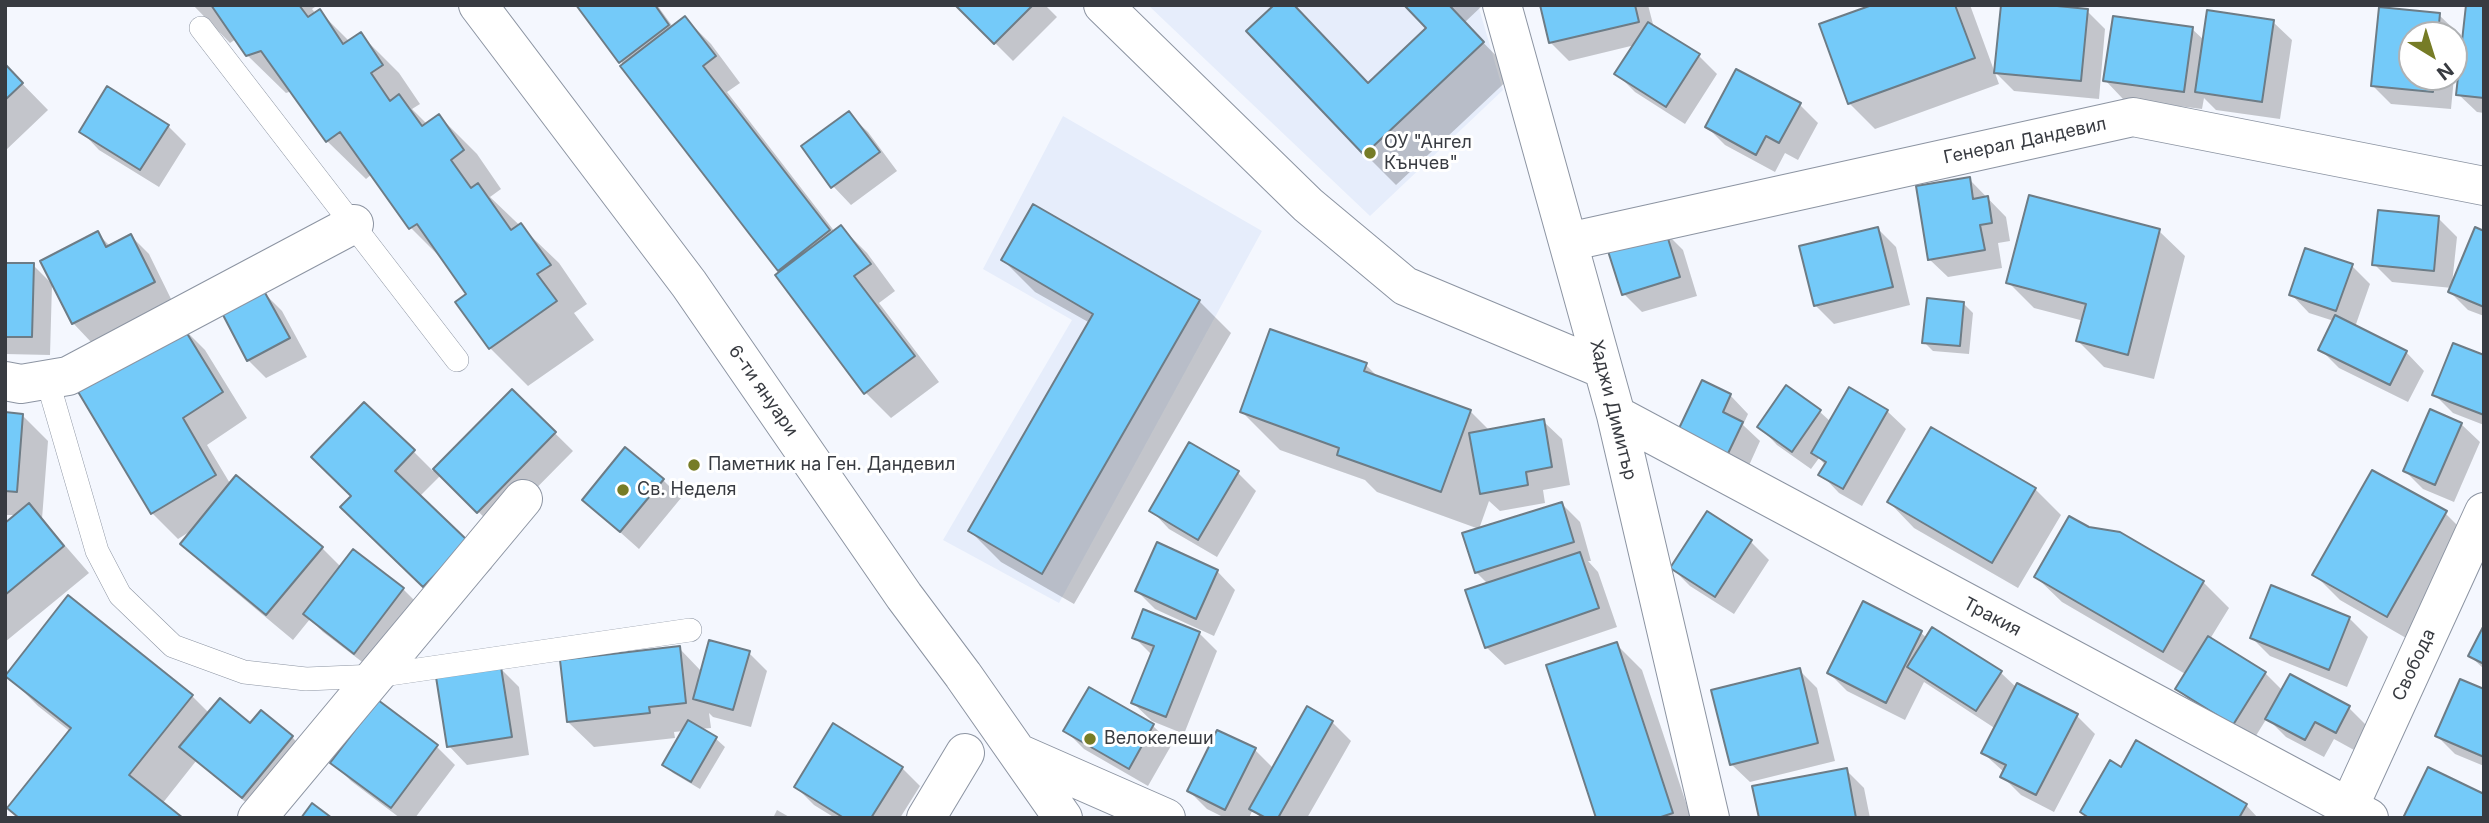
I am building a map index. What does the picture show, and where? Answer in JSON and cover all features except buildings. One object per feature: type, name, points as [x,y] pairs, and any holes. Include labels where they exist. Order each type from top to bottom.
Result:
[{"type":"street","name":"6-ти януари","points":[[478,5],[690,284],[904,596],[1063,818]]},
{"type":"street","points":[[1103,5],[1308,205],[1405,286],[1603,369]]},
{"type":"street","name":"Хаджи Димитър","points":[[1502,5],[1616,415],[1710,818]]},
{"type":"street","name":"Генерал Дандевил","points":[[1568,242],[2133,117],[2484,186]]},
{"type":"street","points":[[5,381],[21,383],[68,376],[354,224]]},
{"type":"street","name":"Тракия","points":[[1616,415],[2354,815]]},
{"type":"street","points":[[257,818],[523,499]]},
{"type":"street","name":"Свобода","points":[[2354,815],[2484,512]]},
{"type":"street","points":[[926,818],[965,753]]},
{"type":"street","points":[[1018,753],[1166,818]]},
{"type":"lane","points":[[201,29],[457,360]]},
{"type":"lane","points":[[47,379],[97,551],[120,595],[173,646],[244,672],[306,679],[376,676],[690,629]]},
{"type":"shaded area","name":"ОУ \"Ангел Кънчев\"","points":[[1148,5],[1478,5],[1503,90],[1370,216]]},
{"type":"shaded area","points":[[1063,116],[1262,231],[1059,603],[943,540],[1072,320],[983,269]]},
{"type":"place","name":"ОУ \"Ангел Кънчев\"","points":[[1370,153]]},
{"type":"place","name":"Паметник на Ген. Дандевил","points":[[694,465]]},
{"type":"place","name":"Св. Неделя","points":[[623,490]]},
{"type":"place","name":"Велокелеши","points":[[1090,739]]}]
